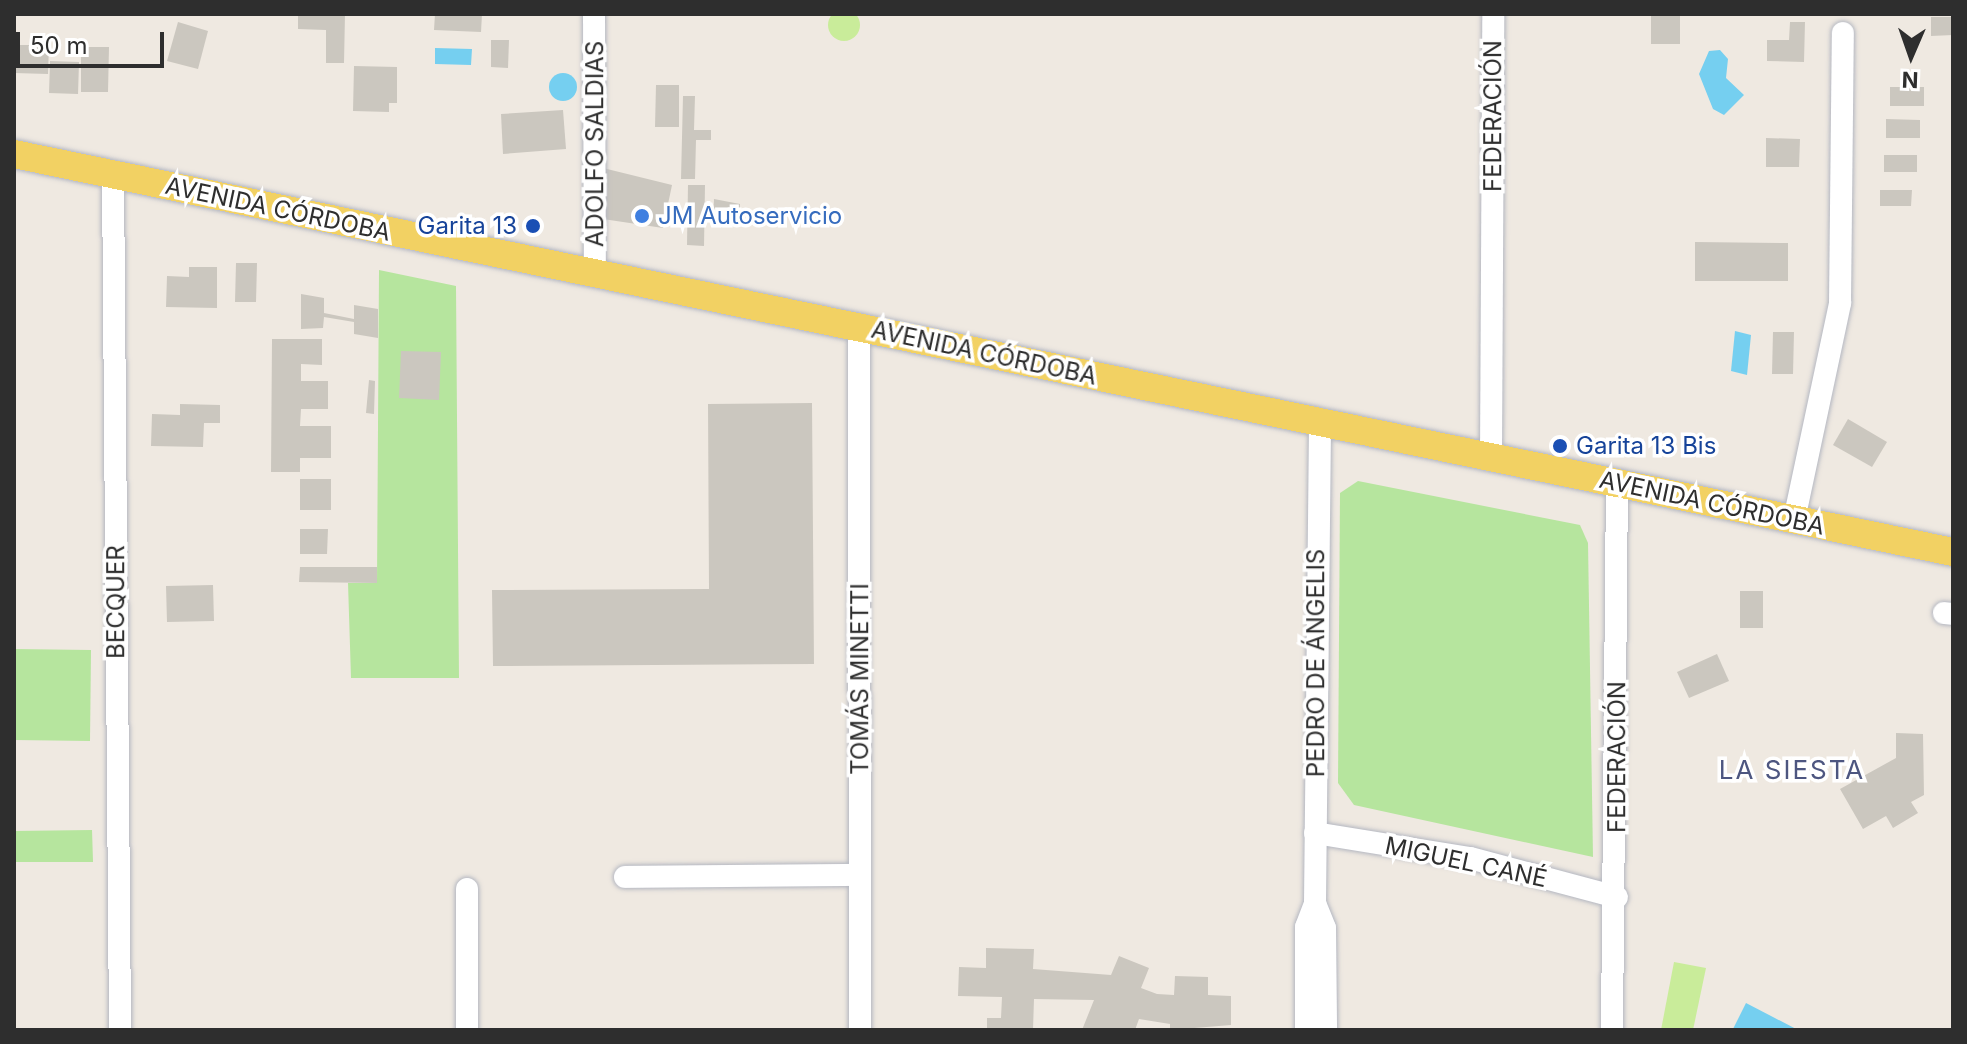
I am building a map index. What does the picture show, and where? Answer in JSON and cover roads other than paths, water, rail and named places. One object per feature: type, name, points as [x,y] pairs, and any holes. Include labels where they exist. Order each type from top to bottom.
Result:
[{"type":"main road","name":"AVENIDA CÓRDOBA","points":[[14,154],[1953,552]]},
{"type":"street","name":"ADOLFO SALDIAS","points":[[594,14],[595,273]]},
{"type":"street","name":"FEDERACIÓN","points":[[1491,457],[1493,14]]},
{"type":"street","points":[[1794,520],[1840,303],[1843,33]]},
{"type":"street","name":"BECQUER","points":[[113,175],[120,1030]]},
{"type":"street","name":"TOMÁS MINETTI","points":[[859,328],[860,1030]]},
{"type":"street","name":"PEDRO DE ÁNGELIS","points":[[1306,1030],[1306,927],[1315,903],[1320,422]]},
{"type":"street","name":"FEDERACIÓN","points":[[1612,1030],[1617,897],[1617,483]]},
{"type":"street","name":"MIGUEL CANÉ","points":[[1315,833],[1470,858],[1617,897]]},
{"type":"street","points":[[625,877],[860,875]]},
{"type":"street","points":[[467,889],[467,1030]]},
{"type":"street","name":"PEDRO DE ÁNGELIS","points":[[1315,903],[1325,928],[1326,1030]]},
{"type":"water","points":[[435,48],[472,49],[471,65],[435,64]]},
{"type":"water","points":[[1720,50],[1728,59],[1726,78],[1744,95],[1724,115],[1713,109],[1699,74],[1709,51]]},
{"type":"water","points":[[563,73],[573,77],[577,87],[573,97],[563,101],[553,97],[549,87],[553,77]]},
{"type":"water","points":[[1735,331],[1751,335],[1747,375],[1731,371]]},
{"type":"water","points":[[1746,1003],[1798,1030],[1733,1029]]},
{"type":"place","name":"JM Autoservicio","points":[[642,216]]},
{"type":"place","name":"Garita 13","points":[[533,226]]},
{"type":"place","name":"Garita 13 Bis","points":[[1560,446]]},
{"type":"district","name":"LA SIESTA","points":[[1792,770]]}]
